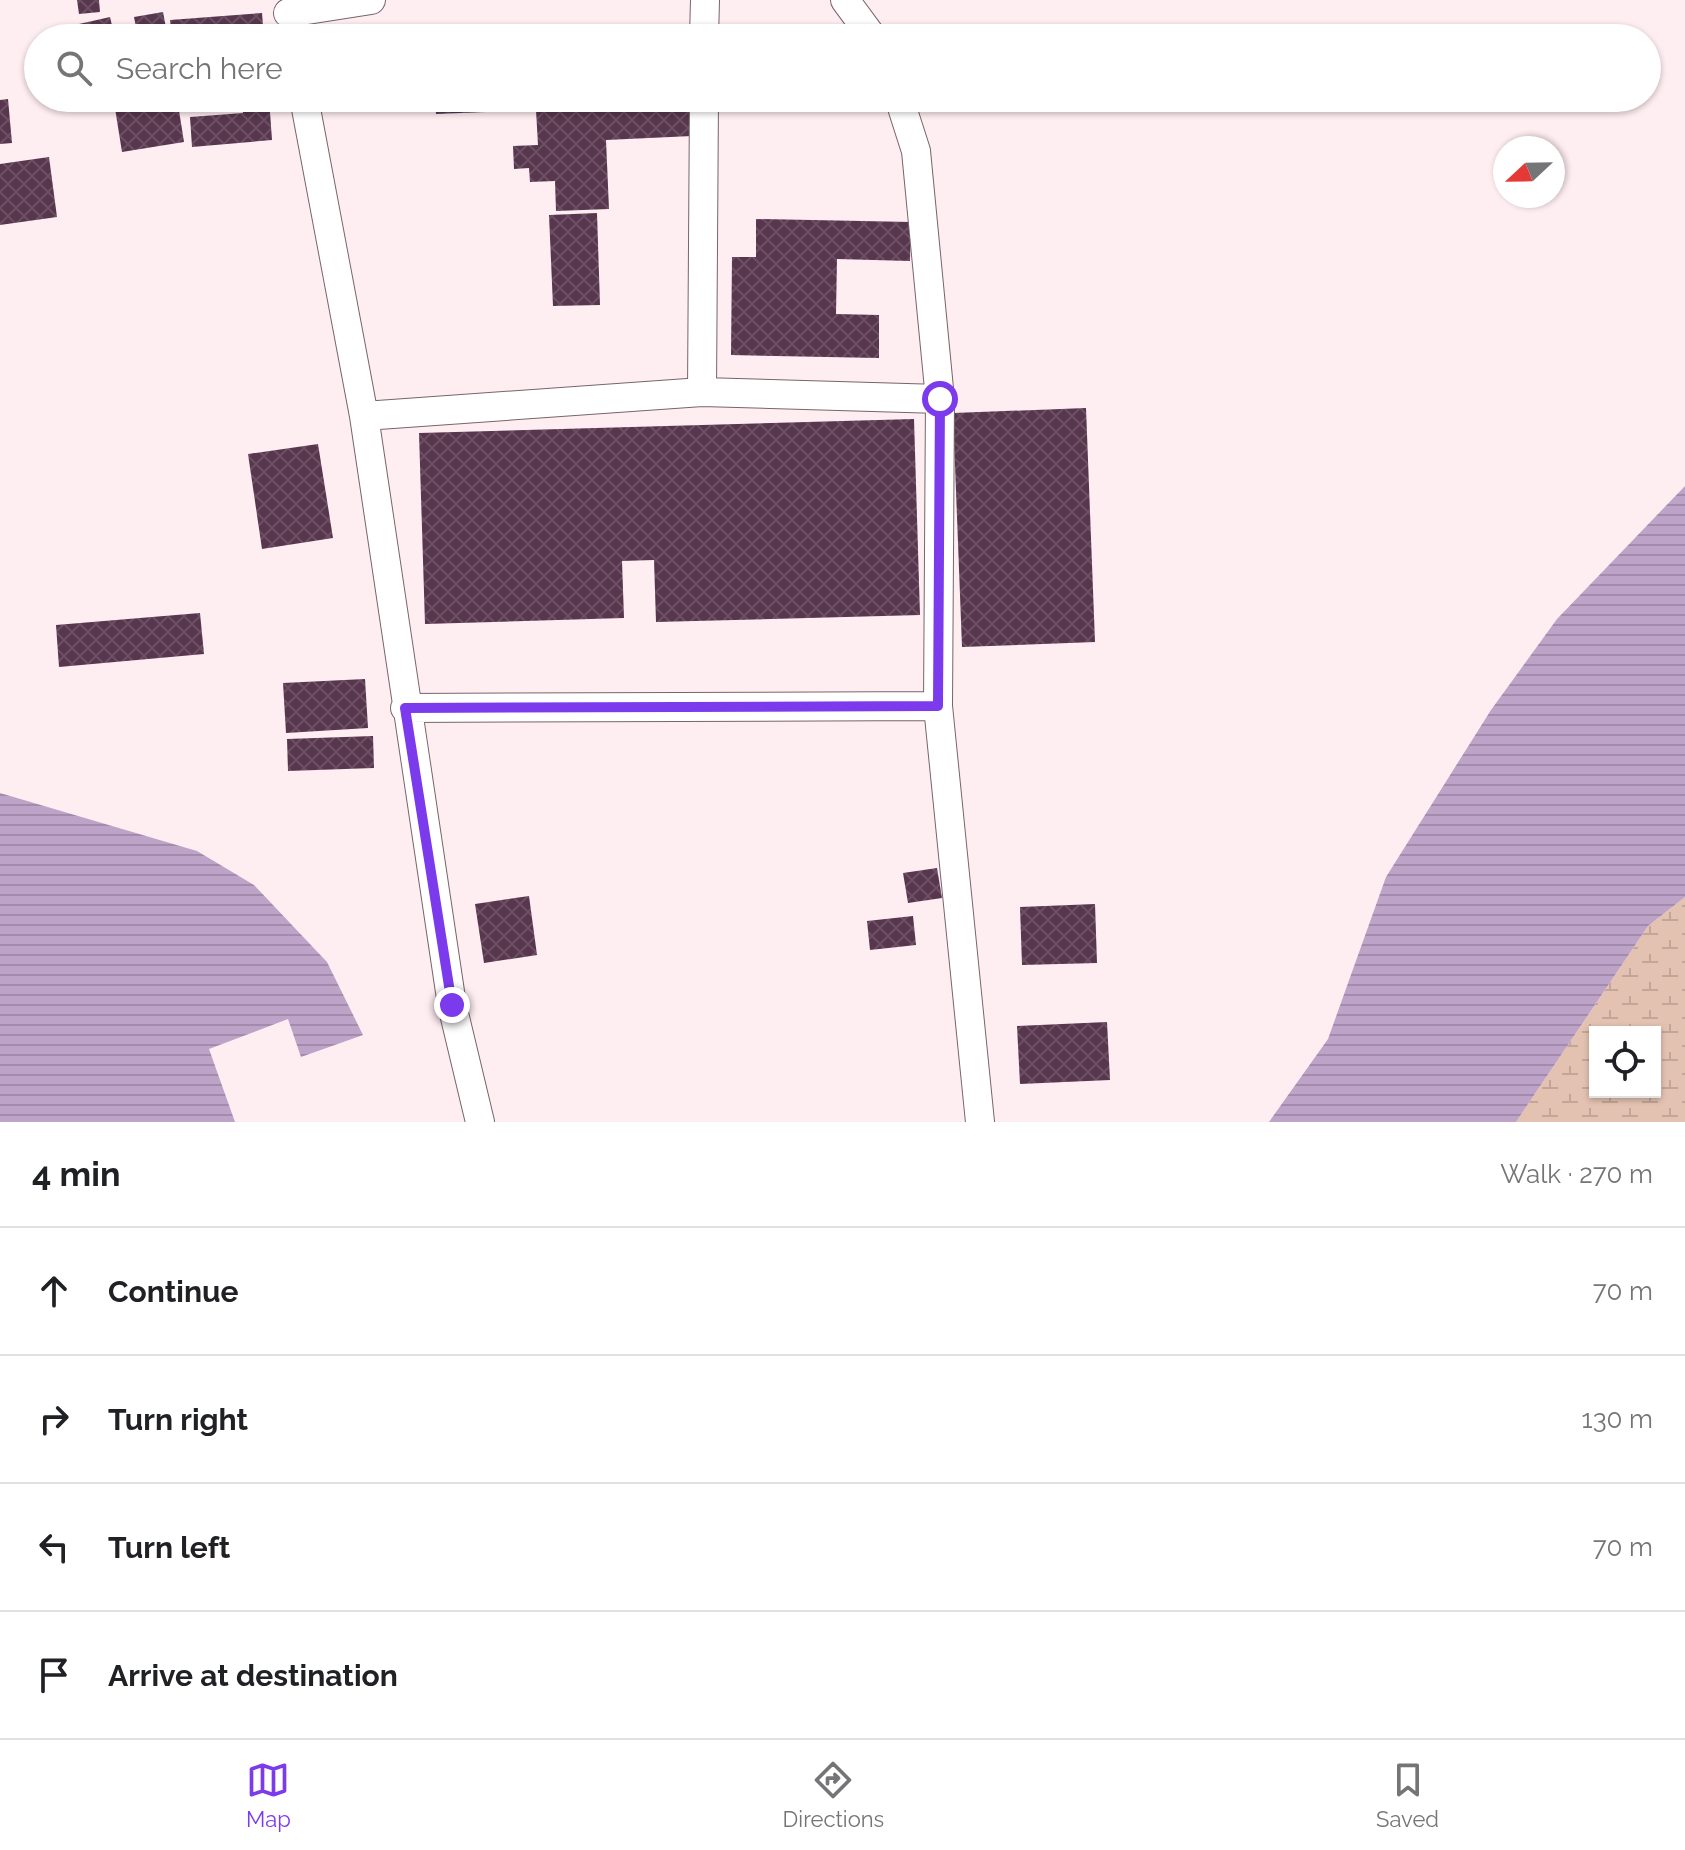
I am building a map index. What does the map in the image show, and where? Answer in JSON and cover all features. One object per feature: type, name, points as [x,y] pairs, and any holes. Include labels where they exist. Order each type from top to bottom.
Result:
[{"type":"street","points":[[288,17],[371,0]]},
{"type":"street","points":[[704,24],[705,0]]},
{"type":"street","points":[[845,0],[863,24]]},
{"type":"street","points":[[307,112],[364,416],[405,708],[452,1005],[480,1122]]},
{"type":"street","points":[[702,392],[704,112]]},
{"type":"street","points":[[903,112],[916,151],[940,399],[938,706],[980,1122]]},
{"type":"street","points":[[364,416],[702,392],[940,399]]},
{"type":"street","points":[[405,708],[938,706]]},
{"type":"green space","points":[[1685,897],[1685,1122],[1516,1122],[1648,926]]},
{"type":"shaded area","points":[[1685,486],[1685,897],[1648,926],[1516,1122],[1269,1122],[1328,1039],[1386,877],[1491,710],[1557,619]]},
{"type":"shaded area","points":[[0,793],[197,851],[254,885],[327,962],[363,1035],[301,1057],[288,1019],[209,1049],[235,1122],[0,1122]]},
{"type":"building","points":[[77,0],[99,0],[100,12],[79,14]]},
{"type":"building","points":[[163,12],[165,24],[135,24],[134,17]]},
{"type":"building","points":[[262,13],[263,24],[170,24],[170,20]]},
{"type":"building","points":[[110,17],[112,24],[79,24]]},
{"type":"building","points":[[8,99],[12,143],[0,144],[0,100]]},
{"type":"building","points":[[116,112],[179,112],[184,142],[122,152]]},
{"type":"building","points":[[270,112],[272,140],[192,147],[190,117]]},
{"type":"building","points":[[436,112],[486,112],[436,114]]},
{"type":"building","points":[[536,112],[691,112],[692,136],[606,140],[609,209],[556,211],[555,181],[530,182],[529,168],[514,169],[513,146],[538,145]]},
{"type":"building","points":[[49,157],[57,217],[0,225],[0,164]]},
{"type":"building","points":[[597,213],[600,305],[553,306],[549,215]]},
{"type":"building","points":[[756,219],[911,222],[910,261],[837,259],[836,314],[879,315],[879,358],[731,355],[732,257],[756,257]]},
{"type":"building","points":[[1086,408],[1095,642],[962,647],[953,413]]},
{"type":"building","points":[[914,419],[920,615],[656,622],[654,560],[622,561],[624,618],[425,624],[419,433]]},
{"type":"building","points":[[318,444],[333,538],[262,549],[248,454]]},
{"type":"building","points":[[200,613],[204,654],[59,667],[56,625]]},
{"type":"building","points":[[365,679],[368,728],[286,733],[283,683]]},
{"type":"building","points":[[373,736],[374,768],[288,771],[287,739]]},
{"type":"building","points":[[937,868],[942,898],[908,903],[903,873]]},
{"type":"building","points":[[529,896],[537,955],[484,963],[475,904]]},
{"type":"building","points":[[1095,904],[1097,963],[1022,965],[1020,907]]},
{"type":"building","points":[[913,916],[916,945],[870,950],[867,921]]},
{"type":"building","points":[[1107,1022],[1110,1080],[1020,1084],[1017,1026]]},
{"type":"route","points":[[452,1005],[405,708],[938,706],[940,399]]}]
